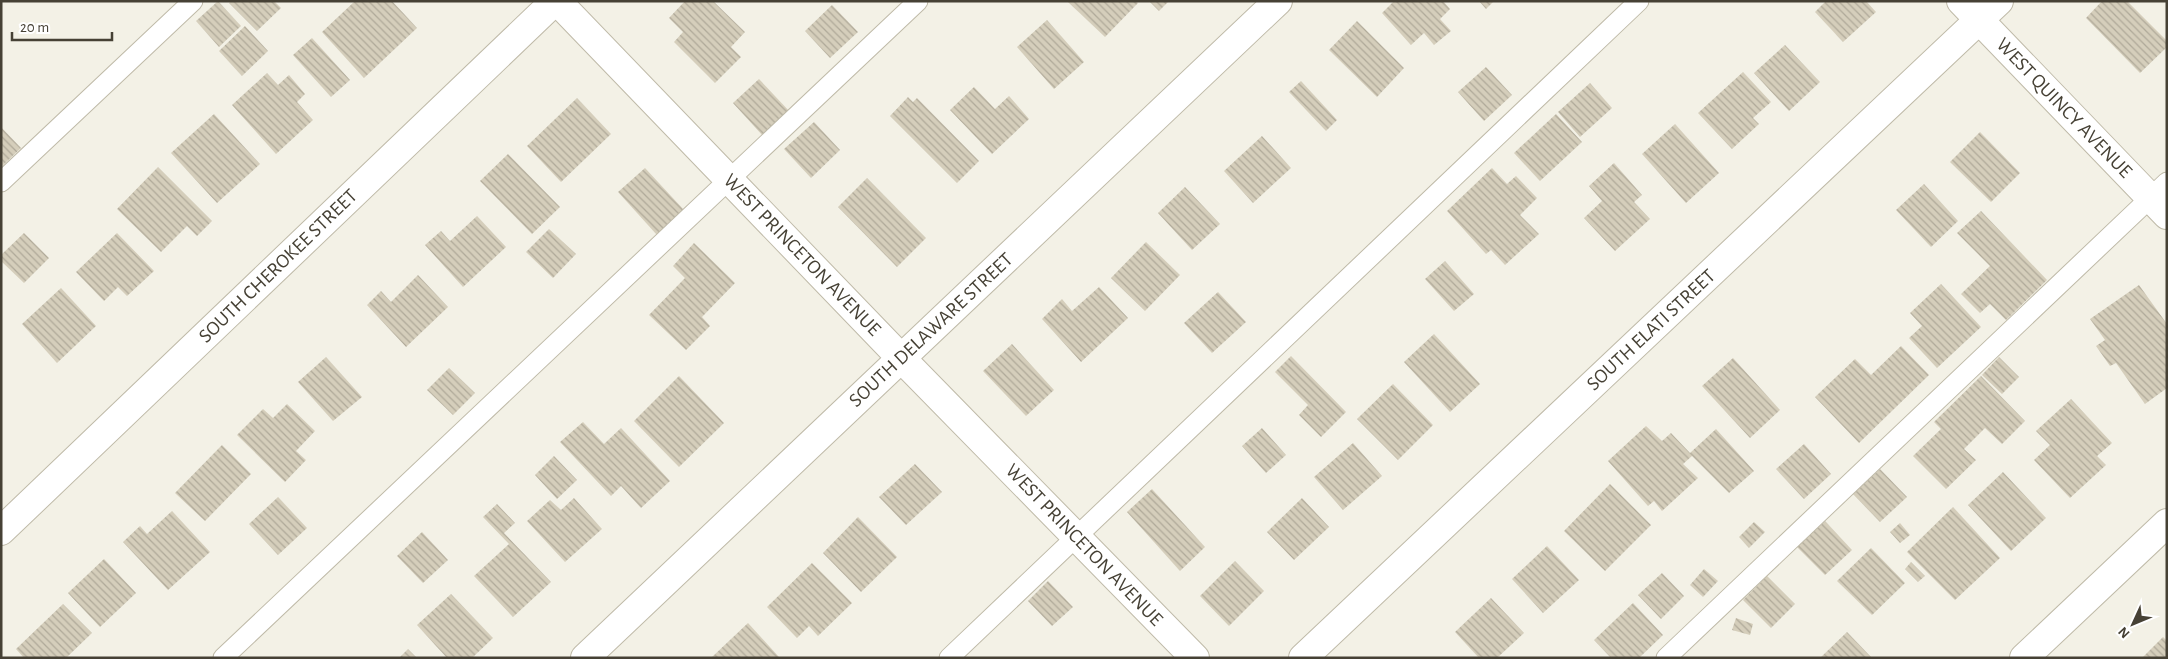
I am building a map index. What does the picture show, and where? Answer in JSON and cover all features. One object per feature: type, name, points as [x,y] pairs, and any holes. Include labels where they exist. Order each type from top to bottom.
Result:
[{"type":"street","name":"WEST PRINCETON AVENUE","points":[[556,1],[901,358],[1195,658]]},
{"type":"street","name":"SOUTH CHEROKEE STREET","points":[[1,531],[556,1]]},
{"type":"street","name":"SOUTH DELAWARE STREET","points":[[585,658],[1278,1]]},
{"type":"street","name":"SOUTH ELATI STREET","points":[[1303,658],[1970,11],[1999,1]]},
{"type":"street","name":"WEST QUINCY AVENUE","points":[[1970,11],[2161,198]]},
{"type":"street","points":[[2024,658],[2167,523]]},
{"type":"lane","points":[[1,182],[193,1]]},
{"type":"lane","points":[[223,658],[918,1]]},
{"type":"lane","points":[[949,658],[1639,1]]},
{"type":"lane","points":[[1666,658],[2161,198]]},
{"type":"building","points":[[218,1],[241,26],[219,47],[196,21]]},
{"type":"building","points":[[231,1],[274,1],[281,8],[257,31],[229,3]]},
{"type":"building","points":[[355,1],[392,1],[417,28],[364,78],[322,32]]},
{"type":"building","points":[[685,1],[713,1],[745,32],[731,47],[741,57],[715,83],[674,42],[683,32],[669,18]]},
{"type":"building","points":[[1067,1],[1136,1],[1138,3],[1105,37]]},
{"type":"building","points":[[1149,1],[1169,1],[1159,11]]},
{"type":"building","points":[[1394,1],[1443,1],[1450,9],[1440,19],[1451,31],[1434,45],[1424,33],[1411,45],[1382,13]]},
{"type":"building","points":[[1479,1],[1494,1],[1486,9]]},
{"type":"building","points":[[1826,1],[1866,1],[1876,12],[1843,42],[1815,12]]},
{"type":"building","points":[[2102,1],[2127,1],[2167,41],[2167,47],[2140,73],[2086,18]]},
{"type":"building","points":[[832,5],[858,32],[830,58],[805,31]]},
{"type":"building","points":[[1047,20],[1084,62],[1054,89],[1017,47]]},
{"type":"building","points":[[1357,21],[1404,68],[1377,97],[1329,50]]},
{"type":"building","points":[[245,26],[268,51],[242,76],[219,51]]},
{"type":"building","points":[[312,38],[350,80],[331,97],[293,55]]},
{"type":"building","points":[[1785,45],[1820,82],[1789,111],[1754,73]]},
{"type":"building","points":[[1486,67],[1512,95],[1484,121],[1458,92]]},
{"type":"building","points":[[1743,72],[1771,102],[1753,118],[1759,124],[1732,149],[1698,113]]},
{"type":"building","points":[[267,73],[278,85],[289,75],[305,94],[297,102],[313,120],[276,154],[232,105]]},
{"type":"building","points":[[759,79],[790,112],[763,136],[733,103]]},
{"type":"building","points":[[1301,81],[1337,120],[1326,131],[1289,92]]},
{"type":"building","points":[[1590,83],[1612,108],[1580,137],[1558,112]]},
{"type":"building","points":[[974,87],[995,109],[1009,96],[1029,119],[992,154],[950,110]]},
{"type":"building","points":[[908,97],[913,102],[917,98],[979,161],[957,183],[890,116]]},
{"type":"building","points":[[577,98],[611,134],[561,182],[527,146]]},
{"type":"building","points":[[214,114],[260,164],[217,203],[171,153]]},
{"type":"building","points":[[1556,114],[1582,142],[1540,181],[1514,153]]},
{"type":"building","points":[[814,122],[840,150],[811,178],[784,149]]},
{"type":"building","points":[[1675,124],[1719,173],[1686,203],[1642,154]]},
{"type":"building","points":[[1,127],[21,148],[1,167]]},
{"type":"building","points":[[1980,132],[2020,173],[1991,202],[1950,162]]},
{"type":"building","points":[[1262,136],[1291,168],[1253,203],[1224,171]]},
{"type":"building","points":[[508,154],[560,207],[532,234],[480,181]]},
{"type":"building","points":[[1614,163],[1642,195],[1634,202],[1650,219],[1615,251],[1584,218],[1602,201],[1589,186]]},
{"type":"building","points":[[158,167],[212,221],[197,236],[187,226],[161,252],[117,209]]},
{"type":"building","points":[[645,168],[684,210],[657,235],[618,192]]},
{"type":"building","points":[[1492,168],[1507,184],[1516,176],[1537,198],[1520,215],[1539,234],[1505,265],[1491,250],[1486,254],[1447,211]]},
{"type":"building","points":[[867,178],[926,238],[897,267],[838,207]]},
{"type":"building","points":[[1924,184],[1958,221],[1931,247],[1896,210]]},
{"type":"building","points":[[1185,187],[1220,224],[1192,250],[1158,213]]},
{"type":"building","points":[[1981,211],[2047,280],[2006,320],[1990,304],[1980,313],[1961,294],[1990,266],[1957,233]]},
{"type":"building","points":[[477,216],[506,247],[463,287],[425,245],[441,231],[450,241]]},
{"type":"building","points":[[549,229],[576,254],[553,278],[526,252]]},
{"type":"building","points":[[24,233],[49,258],[24,283],[1,261],[1,255]]},
{"type":"building","points":[[117,233],[154,271],[127,296],[118,287],[104,301],[76,272]]},
{"type":"building","points":[[1146,242],[1180,275],[1145,311],[1111,278]]},
{"type":"building","points":[[694,243],[735,283],[702,317],[710,326],[686,350],[649,315],[685,278],[673,266]]},
{"type":"building","points":[[1445,261],[1474,294],[1454,311],[1425,279]]},
{"type":"building","points":[[418,275],[448,307],[406,347],[367,305],[381,291],[391,302]]},
{"type":"building","points":[[1941,284],[1981,327],[1937,368],[1909,338],[1922,326],[1910,313]]},
{"type":"building","points":[[2139,285],[2167,324],[2167,388],[2145,404],[2116,363],[2110,366],[2096,346],[2105,340],[2090,319]]},
{"type":"building","points":[[1099,287],[1128,318],[1081,362],[1042,319],[1062,299],[1072,311]]},
{"type":"building","points":[[61,288],[96,326],[57,363],[22,324]]},
{"type":"building","points":[[1218,292],[1246,322],[1212,353],[1184,323]]},
{"type":"building","points":[[1434,334],[1480,384],[1450,412],[1404,362]]},
{"type":"building","points":[[1012,344],[1054,390],[1026,416],[983,371]]},
{"type":"building","points":[[1901,346],[1929,375],[1859,443],[1815,397],[1855,359],[1871,375]]},
{"type":"building","points":[[1291,356],[1346,412],[1321,437],[1299,415],[1308,405],[1275,372]]},
{"type":"building","points":[[326,357],[362,397],[333,421],[298,382]]},
{"type":"building","points":[[1999,357],[2019,377],[2002,394],[1982,375]]},
{"type":"building","points":[[1733,358],[1780,410],[1750,438],[1702,386]]},
{"type":"building","points":[[449,368],[475,393],[453,415],[427,390]]},
{"type":"building","points":[[679,376],[724,423],[679,467],[634,421]]},
{"type":"building","points":[[1981,376],[2025,421],[2002,444],[1985,428],[1964,449],[1976,460],[1946,489],[1913,456],[1941,429],[1934,422]]},
{"type":"building","points":[[1393,384],[1433,425],[1398,460],[1357,419]]},
{"type":"building","points":[[2071,399],[2112,443],[2097,456],[2106,465],[2070,498],[2034,460],[2050,445],[2036,431]]},
{"type":"building","points":[[287,404],[315,431],[296,451],[306,460],[285,482],[237,435],[263,409],[273,418]]},
{"type":"building","points":[[583,422],[604,444],[621,428],[670,481],[641,508],[621,486],[611,496],[560,442]]},
{"type":"building","points":[[1646,426],[1662,441],[1671,433],[1690,453],[1716,429],[1754,471],[1729,493],[1692,456],[1683,464],[1698,478],[1662,511],[1654,501],[1648,506],[1608,461]]},
{"type":"building","points":[[1262,428],[1286,455],[1266,473],[1242,446]]},
{"type":"building","points":[[1353,443],[1382,476],[1343,510],[1314,477]]},
{"type":"building","points":[[1804,444],[1831,474],[1804,499],[1776,469]]},
{"type":"building","points":[[222,445],[251,474],[205,521],[175,493]]},
{"type":"building","points":[[554,456],[577,480],[557,499],[535,475]]},
{"type":"building","points":[[915,464],[942,492],[906,525],[879,497]]},
{"type":"building","points":[[1880,469],[1907,497],[1880,522],[1853,494]]},
{"type":"building","points":[[2003,472],[2046,518],[2011,551],[1968,505]]},
{"type":"building","points":[[1610,484],[1651,525],[1605,571],[1564,531]]},
{"type":"building","points":[[1152,489],[1205,547],[1180,571],[1127,512]]},
{"type":"building","points":[[278,497],[307,528],[278,555],[249,524]]},
{"type":"building","points":[[574,498],[602,529],[565,562],[527,521],[550,500],[561,510]]},
{"type":"building","points":[[1302,498],[1329,527],[1294,560],[1267,532]]},
{"type":"building","points":[[497,504],[515,523],[504,533],[551,582],[513,617],[474,576],[509,544],[483,517]]},
{"type":"building","points":[[1953,507],[2000,558],[1955,600],[1907,552]]},
{"type":"building","points":[[172,511],[210,552],[168,590],[123,542],[140,526],[147,534]]},
{"type":"building","points":[[858,517],[897,557],[861,592],[823,553]]},
{"type":"building","points":[[1825,521],[1852,550],[1825,575],[1797,547]]},
{"type":"building","points":[[1754,522],[1765,532],[1749,548],[1739,537]]},
{"type":"building","points":[[1900,523],[1910,535],[1900,543],[1890,532]]},
{"type":"building","points":[[422,532],[448,560],[423,583],[397,556]]},
{"type":"building","points":[[1547,546],[1579,580],[1543,613],[1512,579]]},
{"type":"building","points":[[1871,548],[1905,583],[1872,615],[1837,581]]},
{"type":"building","points":[[104,559],[136,593],[100,627],[68,593]]},
{"type":"building","points":[[1235,561],[1264,591],[1229,626],[1200,596]]},
{"type":"building","points":[[1911,562],[1925,576],[1918,582],[1905,569]]},
{"type":"building","points":[[812,563],[852,603],[818,636],[809,626],[797,638],[767,607]]},
{"type":"building","points":[[1704,569],[1718,581],[1703,597],[1690,585]]},
{"type":"building","points":[[1662,573],[1684,596],[1661,619],[1638,595]]},
{"type":"building","points":[[1767,576],[1795,604],[1771,628],[1743,600]]},
{"type":"building","points":[[1048,581],[1073,607],[1052,626],[1028,601]]},
{"type":"building","points":[[451,594],[493,638],[472,658],[447,658],[417,625]]},
{"type":"building","points":[[1491,598],[1524,633],[1497,658],[1479,658],[1455,632]]},
{"type":"building","points":[[1633,603],[1663,635],[1639,658],[1611,658],[1594,640]]},
{"type":"building","points":[[63,604],[92,633],[66,658],[24,658],[16,649]]},
{"type":"building","points":[[1736,618],[1753,624],[1750,635],[1732,630]]},
{"type":"building","points":[[748,623],[779,657],[712,657]]},
{"type":"building","points":[[1847,632],[1872,658],[1820,658]]},
{"type":"building","points":[[2163,637],[2167,641],[2167,658],[2142,658]]},
{"type":"building","points":[[408,649],[417,658],[399,658]]}]
